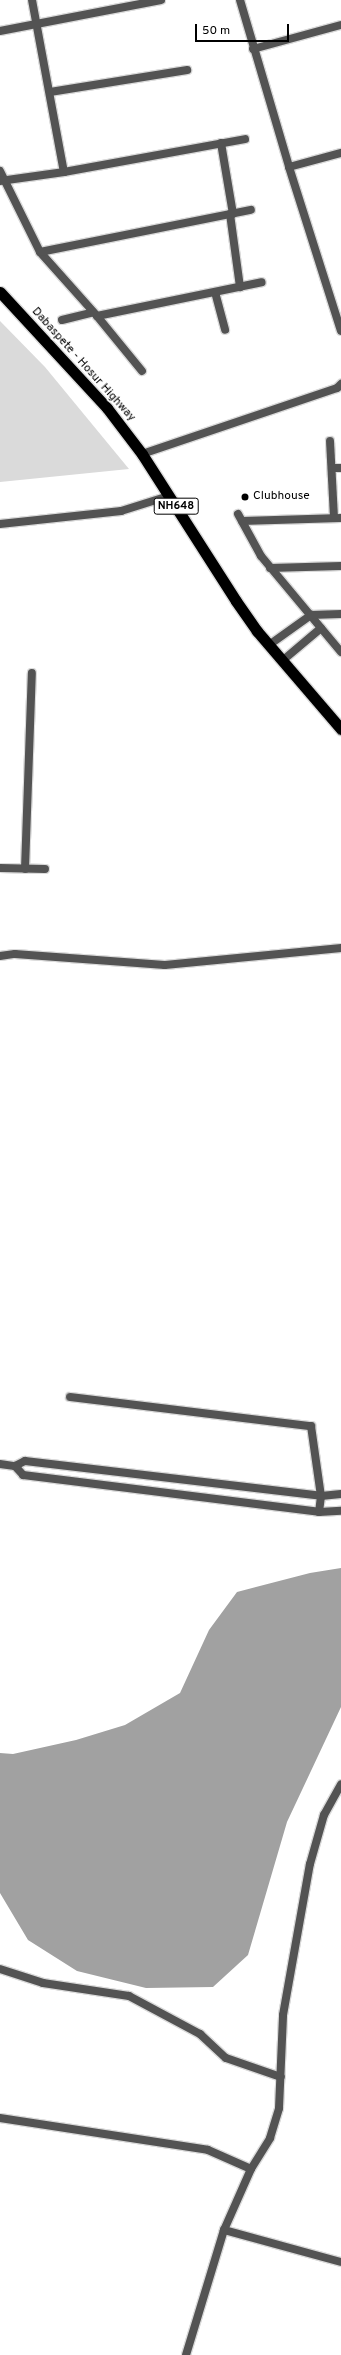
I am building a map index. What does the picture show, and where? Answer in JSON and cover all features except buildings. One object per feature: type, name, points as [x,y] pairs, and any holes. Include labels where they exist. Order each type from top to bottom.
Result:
[{"type":"highway","name":"Dabaspete - Hosur Highway","points":[[0,292],[107,408],[142,454],[236,601],[269,645],[341,729]]},
{"type":"street","points":[[32,0],[64,172]]},
{"type":"street","points":[[0,31],[160,0]]},
{"type":"street","points":[[240,0],[289,167],[341,331]]},
{"type":"street","points":[[253,48],[341,25]]},
{"type":"street","points":[[50,92],[187,70]]},
{"type":"street","points":[[2,180],[64,172],[221,143],[245,140]]},
{"type":"street","points":[[221,143],[240,287]]},
{"type":"street","points":[[289,167],[341,153]]},
{"type":"street","points":[[0,171],[2,180],[40,252],[95,314],[142,371]]},
{"type":"street","points":[[40,252],[251,210]]},
{"type":"street","points":[[62,320],[262,282]]},
{"type":"street","points":[[215,292],[225,330]]},
{"type":"street","points":[[142,454],[336,388],[341,384]]},
{"type":"street","points":[[330,441],[337,518],[240,517],[261,556],[341,652]]},
{"type":"street","points":[[332,468],[341,468]]},
{"type":"street","points":[[0,524],[121,511],[169,496]]},
{"type":"street","points":[[270,568],[341,566]]},
{"type":"street","points":[[269,645],[310,615],[341,614]]},
{"type":"street","points":[[282,660],[321,628]]},
{"type":"street","points":[[25,869],[32,673]]},
{"type":"street","points":[[0,868],[45,869]]},
{"type":"street","points":[[0,956],[15,954],[165,965],[341,948]]},
{"type":"street","points":[[70,1397],[310,1426],[321,1496],[319,1512]]},
{"type":"street","points":[[0,1464],[15,1466],[25,1461],[321,1496],[341,1494]]},
{"type":"street","points":[[15,1466],[22,1475],[319,1512],[341,1511]]},
{"type":"street","points":[[186,2355],[224,2230],[251,2169],[270,2138],[279,2108],[282,2077],[283,2015],[310,1864],[324,1815],[341,1784]]},
{"type":"street","points":[[0,1969],[43,1983],[129,1996],[200,2034],[226,2058],[282,2077]]},
{"type":"street","points":[[0,2118],[208,2150],[251,2169]]},
{"type":"street","points":[[224,2230],[341,2262]]},
{"type":"shaded area","points":[[0,321],[45,367],[129,469],[0,482]]},
{"type":"shaded area","points":[[341,1568],[341,1707],[287,1822],[248,1955],[213,1987],[146,1988],[77,1971],[28,1940],[0,1893],[0,1753],[13,1754],[76,1740],[125,1725],[180,1693],[209,1630],[237,1592],[310,1573]]},
{"type":"place","name":"Clubhouse","points":[[245,497]]}]
